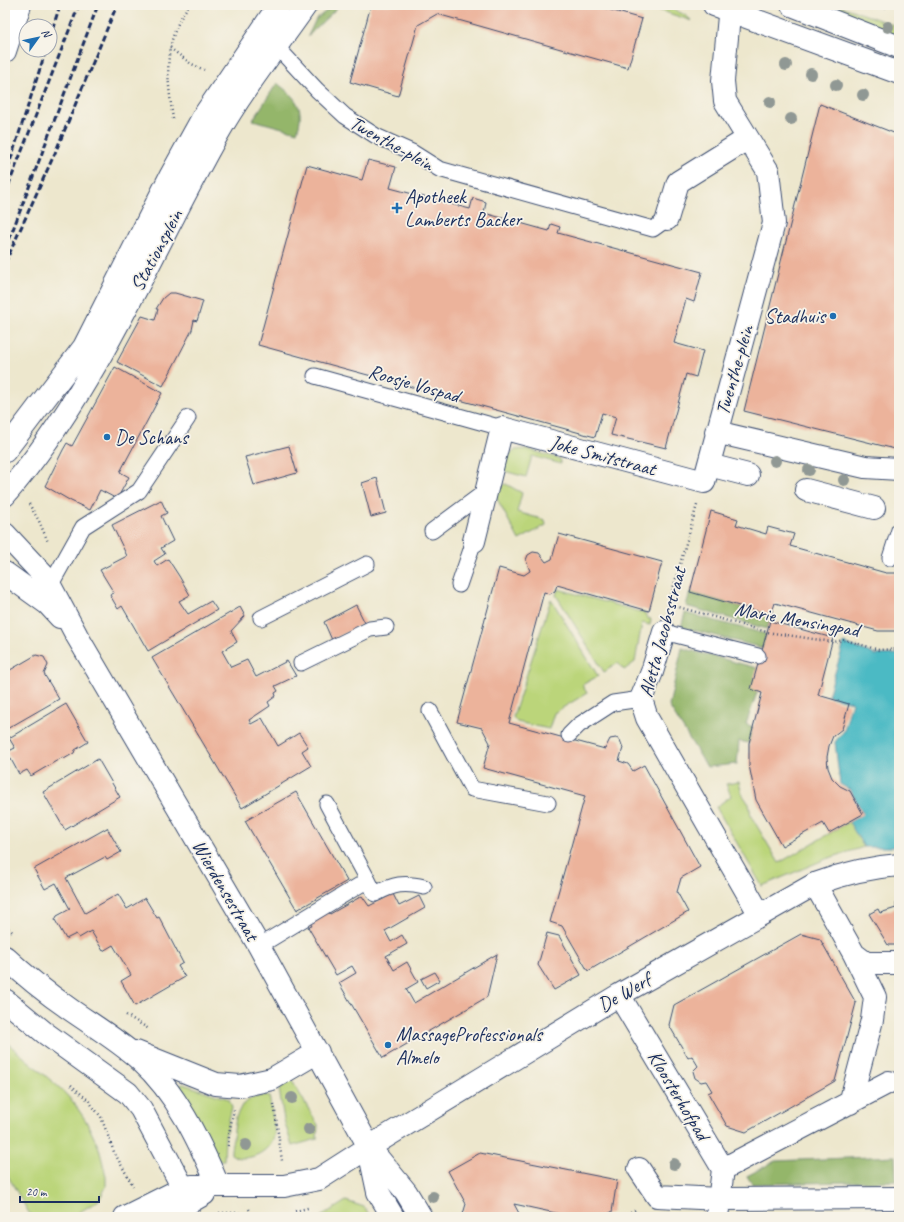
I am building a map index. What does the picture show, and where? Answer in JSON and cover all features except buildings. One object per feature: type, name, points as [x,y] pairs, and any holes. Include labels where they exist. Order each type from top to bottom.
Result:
[{"type":"street","points":[[5,51],[20,5]]},
{"type":"street","name":"Stationsplein","points":[[5,451],[84,347],[171,175],[203,117],[279,5]]},
{"type":"street","name":"Stationsplein","points":[[10,489],[64,418],[106,345],[218,133],[284,54],[306,5]]},
{"type":"street","points":[[792,5],[899,47]]},
{"type":"street","points":[[724,7],[899,73]]},
{"type":"street","name":"Twenthe-plein","points":[[706,473],[774,223],[768,171],[725,101],[723,81],[724,7]]},
{"type":"street","name":"Twenthe-plein","points":[[660,224],[678,182],[747,139]]},
{"type":"street","points":[[474,541],[502,428]]},
{"type":"street","name":"Joke Smitstraat","points":[[502,428],[706,473],[748,476]]},
{"type":"street","points":[[716,432],[866,467],[899,469]]},
{"type":"street","points":[[806,490],[874,508]]},
{"type":"street","name":"Wierdensestraat","points":[[5,534],[48,582],[259,946],[369,1147],[406,1192],[421,1217]]},
{"type":"street","name":"Wierdensestraat","points":[[5,573],[48,604],[78,636]]},
{"type":"street","name":"Aletta Jacobsstraat","points":[[664,632],[652,672],[641,699],[647,718],[760,915]]},
{"type":"street","name":"De Werf","points":[[369,1147],[619,995],[815,884],[837,876],[879,866],[899,865]]},
{"type":"street","points":[[815,884],[854,954],[875,997],[872,1020],[850,1103]]},
{"type":"street","points":[[854,954],[866,963],[894,963]]},
{"type":"street","points":[[5,957],[64,1005],[126,1048],[141,1061],[165,1087],[186,1120],[218,1185]]},
{"type":"street","name":"Kloosterhofpad","points":[[619,995],[723,1169]]},
{"type":"street","points":[[5,1000],[45,1033],[128,1093],[141,1109],[187,1195]]},
{"type":"street","points":[[126,1048],[216,1084],[240,1086],[272,1079],[318,1052]]},
{"type":"street","points":[[718,1208],[723,1169],[889,1082]]},
{"type":"street","points":[[164,1217],[187,1195],[201,1185],[284,1186],[319,1179],[369,1147]]},
{"type":"street","name":"Wierdensestraat","points":[[369,1147],[378,1192],[393,1217]]},
{"type":"street","points":[[639,1169],[657,1196],[718,1208],[899,1198]]},
{"type":"street","points":[[135,1205],[187,1195]]},
{"type":"lane","name":"Twenthe-plein","points":[[284,54],[345,116],[376,136],[412,152],[439,169],[660,224]]},
{"type":"lane","name":"Roosje Vospad","points":[[315,376],[502,428]]},
{"type":"lane","points":[[48,582],[83,527],[139,491],[188,418]]},
{"type":"lane","points":[[432,531],[486,490]]},
{"type":"lane","points":[[890,558],[899,530]]},
{"type":"lane","points":[[459,585],[474,541]]},
{"type":"lane","points":[[261,618],[367,564]]},
{"type":"lane","points":[[301,663],[370,629],[386,627]]},
{"type":"lane","points":[[664,632],[758,656]]},
{"type":"lane","points":[[569,735],[579,725],[612,703],[641,699]]},
{"type":"lane","points":[[430,711],[472,788],[548,804]]},
{"type":"lane","points":[[327,804],[375,894],[392,885],[411,884],[424,886]]},
{"type":"lane","points":[[259,946],[368,880]]},
{"type":"path","points":[[173,124],[168,87],[170,47],[181,16],[189,5]]},
{"type":"path","name":"Aletta Jacobsstraat","points":[[664,632],[668,604],[706,473]]},
{"type":"path","points":[[10,489],[39,521],[48,541],[48,582]]},
{"type":"path","name":"Marie Mensingpad","points":[[668,604],[767,632],[833,642],[844,640],[879,650],[899,649]]},
{"type":"path","points":[[5,926],[16,936]]},
{"type":"path","points":[[125,1015],[151,1030]]},
{"type":"path","points":[[272,1079],[282,1161]]},
{"type":"path","points":[[70,1084],[88,1100],[101,1117],[135,1205]]},
{"type":"path","points":[[228,1150],[230,1128],[240,1086]]},
{"type":"path","points":[[250,1212],[253,1217]]},
{"type":"green space","points":[[334,5],[340,5],[308,36],[316,19]]},
{"type":"green space","points":[[644,5],[670,8],[682,13],[692,21]]},
{"type":"green space","points":[[810,5],[838,5],[899,27],[899,38]]},
{"type":"green space","points":[[277,83],[294,98],[297,103],[300,116],[297,132],[253,120]]},
{"type":"green space","points":[[527,449],[560,459],[561,464],[532,456],[526,477],[504,471],[502,466],[507,457],[514,450]]},
{"type":"green space","points":[[506,484],[522,493],[517,512],[545,520],[546,525],[519,540],[496,497],[497,487]]},
{"type":"green space","points":[[558,589],[645,613],[647,618],[651,619],[650,625],[642,623],[635,662],[624,670],[618,663],[604,672],[556,595]]},
{"type":"green space","points":[[690,592],[771,615],[767,629],[686,606]]},
{"type":"green space","points":[[551,599],[598,676],[582,685],[587,693],[554,713],[549,729],[517,722],[513,717]]},
{"type":"green space","points":[[685,613],[766,634],[763,648],[681,627]]},
{"type":"green space","points":[[682,648],[757,668],[760,684],[746,724],[753,727],[749,743],[739,741],[737,764],[707,767],[669,706]]},
{"type":"green space","points":[[739,782],[742,794],[749,804],[751,816],[779,863],[849,822],[864,847],[826,859],[762,886],[716,807],[731,796],[726,784]]},
{"type":"green space","points":[[5,1041],[61,1089],[74,1103],[86,1121],[99,1148],[106,1176],[106,1187],[99,1200],[72,1217],[36,1217],[29,1213],[5,1171]]},
{"type":"green space","points":[[291,1079],[318,1125],[317,1139],[292,1146],[284,1120],[279,1089]]},
{"type":"green space","points":[[183,1084],[229,1099],[232,1107],[225,1137],[224,1160],[215,1161],[178,1091],[179,1086]]},
{"type":"green space","points":[[266,1095],[269,1096],[274,1124],[274,1136],[272,1142],[259,1154],[247,1158],[236,1157],[231,1154],[231,1150],[236,1117],[242,1105],[252,1098]]},
{"type":"green space","points":[[895,1156],[896,1181],[752,1184],[747,1176],[775,1161]]},
{"type":"green space","points":[[346,1201],[364,1207],[371,1217],[320,1217]]},
{"type":"water","points":[[844,643],[876,655],[899,654],[899,847],[864,847],[849,822],[863,813],[850,790],[840,784],[835,742],[844,731],[852,702],[828,696]]},
{"type":"railway","points":[[56,18],[60,5]]},
{"type":"railway","points":[[5,194],[79,5]]},
{"type":"railway","points":[[6,248],[98,5]]},
{"type":"railway","points":[[5,263],[55,153],[117,5]]},
{"type":"railway","points":[[5,177],[43,58]]},
{"type":"place","name":"Apotheek Lamberts Backer","points":[[397,208]]},
{"type":"place","name":"Stadhuis","points":[[833,316]]},
{"type":"place","name":"De Schans","points":[[107,437]]},
{"type":"place","name":"MassageProfessionals Almelo","points":[[388,1045]]}]
